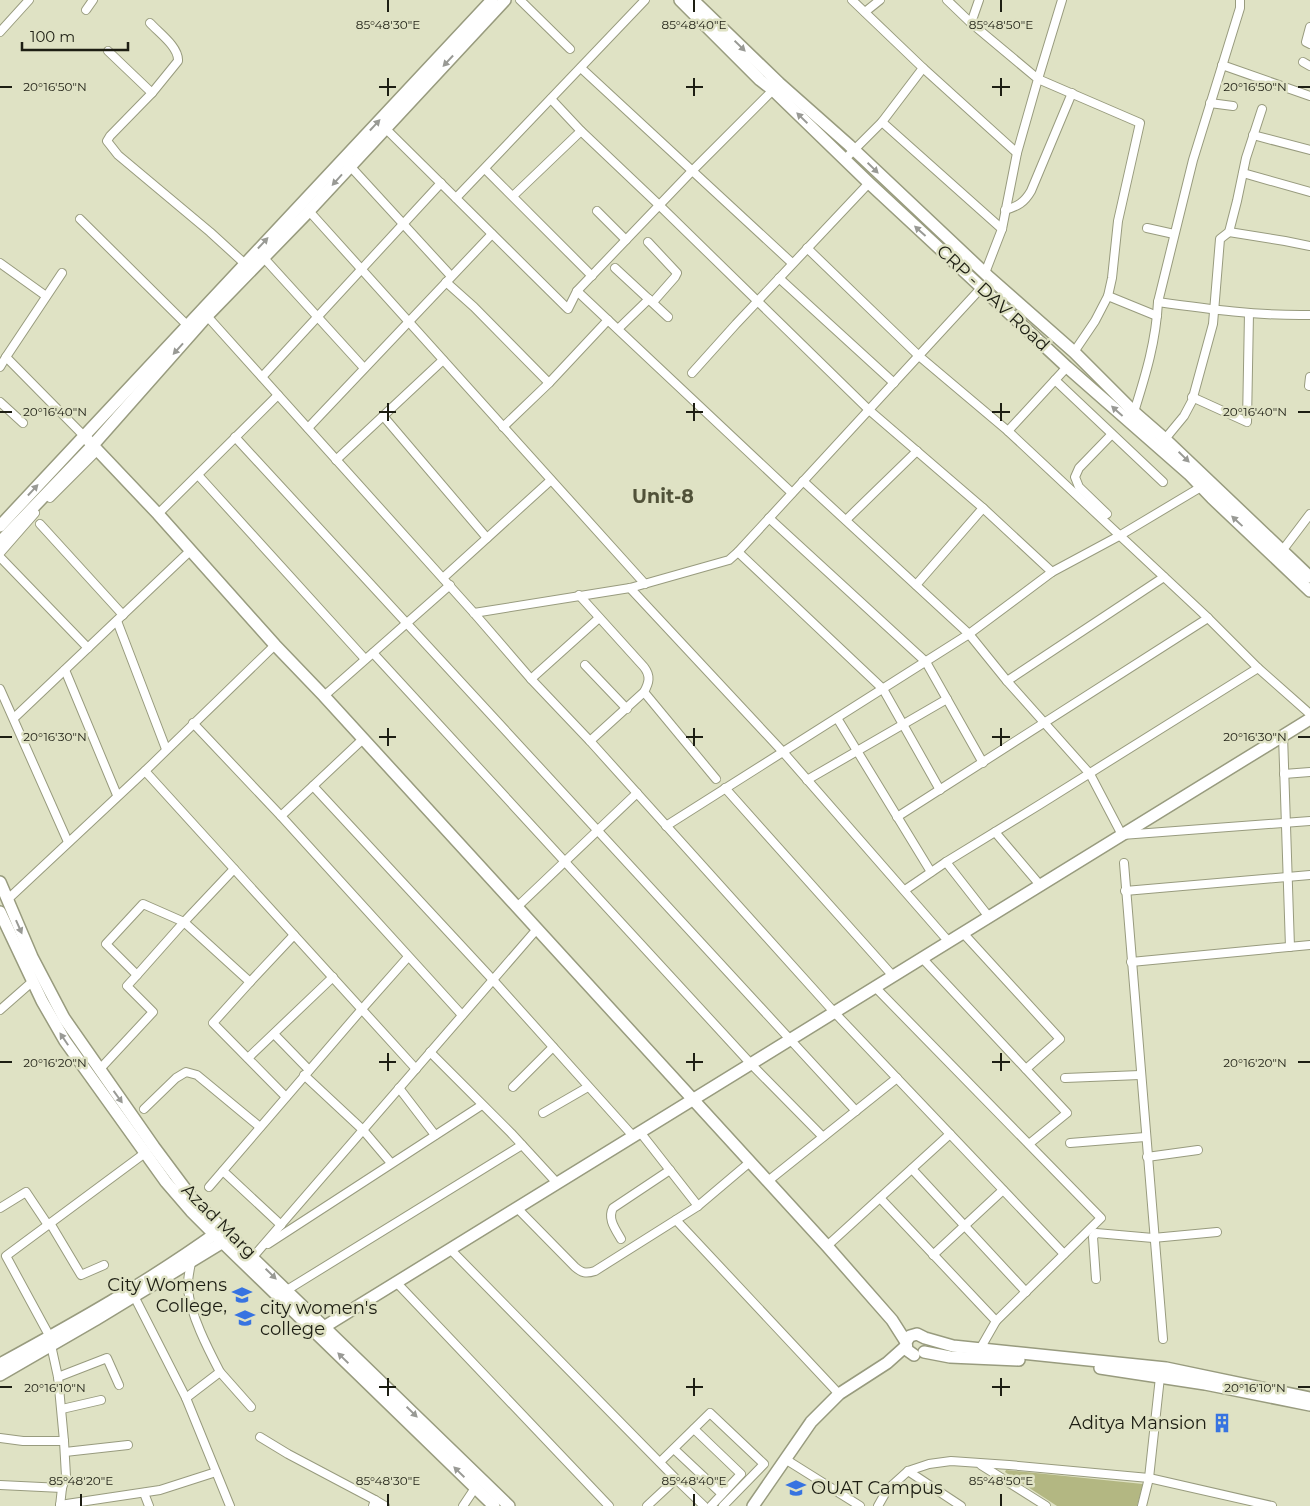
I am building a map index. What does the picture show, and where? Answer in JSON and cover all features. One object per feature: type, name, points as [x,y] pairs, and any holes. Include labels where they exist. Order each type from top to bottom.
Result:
[{"type":"street","points":[[0,32],[28,0]]},
{"type":"street","points":[[86,10],[93,0]]},
{"type":"street","points":[[0,526],[492,0]]},
{"type":"street","points":[[0,553],[95,447],[207,316],[309,211],[505,0]]},
{"type":"street","points":[[520,0],[570,49]]},
{"type":"street","points":[[456,198],[645,0]]},
{"type":"street","points":[[852,0],[923,68],[1017,153]]},
{"type":"street","points":[[865,12],[880,0]]},
{"type":"street","points":[[947,0],[971,23],[1038,78],[1140,123],[1118,221],[1112,278],[1108,296],[1095,321],[1074,352]]},
{"type":"street","points":[[971,23],[979,0]]},
{"type":"street","points":[[986,273],[1002,229],[1017,153],[1062,0]]},
{"type":"street","points":[[1134,412],[1150,360],[1158,302],[1193,160],[1240,8],[1240,0]]},
{"type":"street","name":"CRP - DAV Road","points":[[685,1],[760,80],[773,90],[844,160],[1067,367],[1188,474],[1310,591]]},
{"type":"street","name":"CRP - DAV Road","points":[[685,1],[855,150],[986,273],[1074,352],[1134,412],[1165,439],[1310,577]]},
{"type":"street","points":[[150,23],[174,48],[178,57],[175,66],[107,141],[118,155],[244,263]]},
{"type":"street","points":[[1310,27],[1306,42],[1310,44]]},
{"type":"street","points":[[108,51],[152,93]]},
{"type":"street","points":[[1222,65],[1310,96]]},
{"type":"street","points":[[581,68],[792,263]]},
{"type":"street","points":[[844,160],[882,122],[923,68]]},
{"type":"street","points":[[385,128],[568,309],[577,291],[692,170],[773,90]]},
{"type":"street","points":[[1006,210],[1018,207],[1031,192],[1072,93]]},
{"type":"street","points":[[551,99],[581,131],[869,410],[983,508],[1052,572]]},
{"type":"street","points":[[1210,103],[1233,106]]},
{"type":"street","points":[[1165,439],[1184,416],[1192,398],[1213,324],[1220,239],[1229,232],[1238,201],[1246,158],[1262,109]]},
{"type":"street","points":[[882,122],[1002,229]]},
{"type":"street","points":[[513,196],[581,131]]},
{"type":"street","points":[[1253,135],[1310,150]]},
{"type":"street","points":[[350,166],[403,224],[448,279],[549,383]]},
{"type":"street","points":[[485,168],[592,276]]},
{"type":"street","points":[[1243,173],[1310,192]]},
{"type":"street","points":[[262,377],[440,183]]},
{"type":"street","points":[[692,372],[792,263],[869,183]]},
{"type":"street","points":[[309,211],[645,584]]},
{"type":"street","points":[[597,211],[626,240]]},
{"type":"street","points":[[80,219],[187,325]]},
{"type":"street","points":[[1147,228],[1174,234]]},
{"type":"street","points":[[1229,232],[1310,246]]},
{"type":"street","points":[[308,428],[492,234]]},
{"type":"street","points":[[618,329],[676,277],[677,273],[648,242]]},
{"type":"street","points":[[807,248],[919,356],[1008,431],[1208,618],[1258,668],[1310,714]]},
{"type":"street","points":[[263,257],[364,368]]},
{"type":"street","points":[[0,263],[46,296]]},
{"type":"street","points":[[615,268],[668,317]]},
{"type":"street","points":[[0,367],[62,273]]},
{"type":"street","points":[[779,278],[894,383]]},
{"type":"street","points":[[474,612],[630,588],[729,560],[770,518],[982,287]]},
{"type":"street","points":[[577,291],[792,493]]},
{"type":"street","points":[[1108,296],[1157,316]]},
{"type":"street","points":[[1158,302],[1249,313],[1310,315]]},
{"type":"street","points":[[1192,398],[1247,422],[1249,313]]},
{"type":"street","points":[[207,316],[450,585],[531,679],[590,741],[834,1012],[1064,1254]]},
{"type":"street","points":[[503,427],[549,383],[608,320]]},
{"type":"street","points":[[1029,331],[1039,321]]},
{"type":"street","points":[[6,357],[158,514],[275,645],[324,696],[827,1246],[892,1320],[910,1353],[950,1357],[980,1354],[1156,1367],[1192,1378],[1310,1405]]},
{"type":"street","points":[[336,460],[443,360]]},
{"type":"street","points":[[1008,431],[1067,367]]},
{"type":"street","points":[[1310,378],[1310,386]]},
{"type":"street","points":[[1056,380],[1163,482]]},
{"type":"street","points":[[158,514],[278,395]]},
{"type":"street","points":[[0,402],[23,423]]},
{"type":"street","points":[[384,417],[487,538]]},
{"type":"street","points":[[1108,514],[1079,487],[1075,477],[1079,468],[1112,434]]},
{"type":"street","points":[[235,437],[405,624],[856,1111]]},
{"type":"street","points":[[0,542],[95,447]]},
{"type":"street","points":[[846,520],[917,451]]},
{"type":"street","points":[[198,475],[365,659]]},
{"type":"street","points":[[443,578],[551,480]]},
{"type":"street","points":[[803,482],[969,634],[1090,774],[1122,835]]},
{"type":"street","points":[[666,826],[969,634],[1052,572],[1119,536],[1201,487]]},
{"type":"street","points":[[916,585],[983,508]]},
{"type":"street","points":[[1282,551],[1310,514]]},
{"type":"street","points":[[770,518],[926,662],[983,763]]},
{"type":"street","points":[[40,524],[123,614]]},
{"type":"street","points":[[14,718],[190,551]]},
{"type":"street","points":[[738,552],[883,689],[940,790]]},
{"type":"street","points":[[0,557],[88,648]]},
{"type":"street","points":[[1008,680],[1164,577]]},
{"type":"street","points":[[324,696],[450,585]]},
{"type":"street","points":[[630,588],[783,752],[949,942]]},
{"type":"street","points":[[579,595],[648,672],[648,683],[644,692],[590,741]]},
{"type":"street","points":[[531,679],[599,618]]},
{"type":"street","points":[[898,817],[1208,618]]},
{"type":"street","points":[[116,621],[166,749]]},
{"type":"street","points":[[7,900],[117,795],[145,771],[275,645]]},
{"type":"street","points":[[373,653],[751,1064],[823,1137]]},
{"type":"street","points":[[585,665],[627,708]]},
{"type":"street","points":[[905,890],[946,862],[1258,668]]},
{"type":"street","points":[[64,670],[117,795]]},
{"type":"street","points":[[0,689],[68,842]]},
{"type":"street","points":[[644,692],[716,779]]},
{"type":"street","points":[[807,780],[947,699]]},
{"type":"street","points":[[836,718],[931,872]]},
{"type":"street","points":[[324,1327],[1310,719]]},
{"type":"street","points":[[193,723],[281,816],[462,1015]]},
{"type":"street","points":[[1283,735],[1290,946]]},
{"type":"street","points":[[281,816],[363,739]]},
{"type":"street","points":[[145,771],[416,1069]]},
{"type":"street","points":[[1284,774],[1310,772]]},
{"type":"street","points":[[313,786],[588,1087],[637,1134],[670,1170],[698,1206]]},
{"type":"street","points":[[725,788],[893,976]]},
{"type":"street","points":[[518,908],[637,793]]},
{"type":"street","points":[[1122,835],[1310,821]]},
{"type":"street","points":[[995,832],[1040,886]]},
{"type":"street","points":[[946,862],[989,917]]},
{"type":"street","points":[[1124,864],[1153,1238],[1163,1339]]},
{"type":"street","points":[[99,1070],[153,1012],[126,986],[234,869]]},
{"type":"street","points":[[1125,891],[1310,876]]},
{"type":"street","name":"Azad Marg","points":[[0,882],[32,957],[64,1018],[180,1184],[223,1235],[256,1253],[287,1290],[509,1506]]},
{"type":"street","points":[[136,975],[106,944],[143,904],[184,922],[250,982]]},
{"type":"street","name":"Azad Marg","points":[[1,918],[54,1024],[65,1042],[178,1196],[223,1235],[494,1506]]},
{"type":"street","points":[[256,1253],[537,929]]},
{"type":"street","points":[[963,933],[1060,1039],[1026,1069]]},
{"type":"street","points":[[286,1097],[213,1022],[294,935]]},
{"type":"street","points":[[1131,962],[1310,945]]},
{"type":"street","points":[[209,1187],[408,957]]},
{"type":"street","points":[[922,958],[1067,1113],[1029,1144]]},
{"type":"street","points":[[248,1058],[333,978]]},
{"type":"street","points":[[0,1010],[33,981]]},
{"type":"street","points":[[876,987],[1100,1218],[996,1321],[980,1354]]},
{"type":"street","points":[[274,1034],[392,1163]]},
{"type":"street","points":[[513,1087],[553,1047]]},
{"type":"street","points":[[430,1052],[557,1183]]},
{"type":"street","points":[[144,1110],[176,1078],[186,1072],[197,1075],[260,1127]]},
{"type":"street","points":[[1065,1078],[1140,1075]]},
{"type":"street","points":[[768,1181],[897,1078]]},
{"type":"street","points":[[543,1113],[588,1087]]},
{"type":"street","points":[[399,1088],[435,1135]]},
{"type":"street","points":[[256,1253],[482,1104]]},
{"type":"street","points":[[827,1246],[950,1134]]},
{"type":"street","points":[[1070,1143],[1145,1137]]},
{"type":"street","points":[[287,1290],[522,1145]]},
{"type":"street","points":[[1147,1157],[1198,1150]]},
{"type":"street","points":[[145,1152],[6,1256],[51,1341],[58,1377],[66,1452],[66,1476],[62,1488],[60,1506],[160,1490],[216,1472]]},
{"type":"street","points":[[518,1208],[575,1267],[588,1274],[698,1206],[750,1162]]},
{"type":"street","points":[[912,1169],[1026,1292]]},
{"type":"street","points":[[621,1240],[612,1221],[611,1212],[613,1208],[670,1170]]},
{"type":"street","points":[[223,1171],[281,1225]]},
{"type":"street","points":[[933,1255],[1003,1190]]},
{"type":"street","points":[[0,1208],[26,1192],[81,1275],[104,1266]]},
{"type":"street","points":[[880,1198],[996,1321]]},
{"type":"street","points":[[676,1220],[839,1394]]},
{"type":"street","points":[[1096,1279],[1093,1237],[1096,1233],[1153,1238],[1217,1232]]},
{"type":"street","points":[[0,1364],[51,1341],[134,1296],[191,1262],[223,1235]]},
{"type":"street","points":[[0,1375],[126,1292],[223,1235]]},
{"type":"street","points":[[450,1249],[704,1506]]},
{"type":"street","points":[[0,1264],[9,1262]]},
{"type":"street","points":[[191,1262],[188,1288],[195,1316],[210,1353],[220,1372],[251,1407]]},
{"type":"street","points":[[396,1282],[609,1506]]},
{"type":"street","points":[[134,1296],[186,1398],[230,1506]]},
{"type":"street","points":[[892,1320],[921,1336],[980,1354],[1160,1377],[1192,1378],[1310,1398]]},
{"type":"street","points":[[753,1506],[811,1422],[839,1394],[886,1363],[906,1344],[910,1336],[921,1336]]},
{"type":"street","points":[[886,1363],[919,1354],[927,1347],[921,1336]]},
{"type":"street","points":[[58,1377],[107,1358],[119,1385]]},
{"type":"street","points":[[186,1398],[220,1372]]},
{"type":"street","points":[[1142,1506],[1149,1478],[1160,1377]]},
{"type":"street","points":[[62,1409],[101,1400]]},
{"type":"street","points":[[660,1462],[710,1413],[764,1464],[723,1506]]},
{"type":"street","points":[[694,1429],[741,1474],[711,1506]]},
{"type":"street","points":[[0,1438],[64,1440]]},
{"type":"street","points":[[260,1438],[374,1503],[385,1506]]},
{"type":"street","points":[[66,1452],[128,1446]]},
{"type":"street","points":[[674,1449],[722,1494]]},
{"type":"street","points":[[785,1459],[860,1506]]},
{"type":"street","points":[[878,1506],[887,1490],[908,1471],[929,1464],[952,1462],[1047,1468],[1149,1478],[1272,1506]]},
{"type":"street","points":[[979,1464],[1046,1506]]},
{"type":"street","points":[[908,1471],[961,1506]]},
{"type":"street","points":[[647,1506],[676,1479]]},
{"type":"street","points":[[0,1485],[62,1488]]},
{"type":"street","points":[[464,1506],[475,1488]]},
{"type":"street","points":[[144,1493],[149,1506]]},
{"type":"green space","points":[[1006,1470],[1143,1484],[1137,1506],[1057,1506],[1005,1472]]},
{"type":"place","name":"City Womens College,","points":[[242,1295]]},
{"type":"place","name":"city women's college","points":[[245,1318]]},
{"type":"place","name":"Aditya Mansion","points":[[1222,1423]]},
{"type":"place","name":"OUAT Campus","points":[[796,1488]]},
{"type":"district","name":"Unit-8","points":[[663,496]]}]
